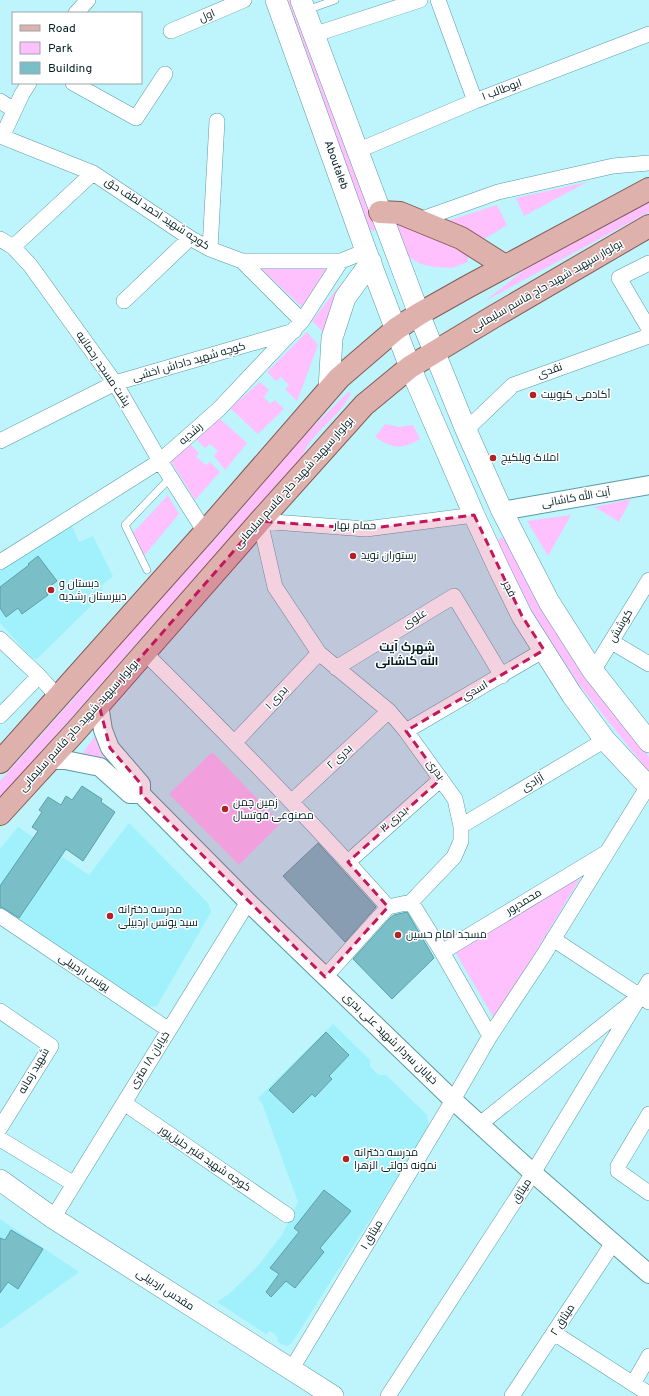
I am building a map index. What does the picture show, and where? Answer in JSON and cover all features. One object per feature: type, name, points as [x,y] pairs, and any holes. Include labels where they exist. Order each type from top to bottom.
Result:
[{"type":"main road","name":"Aboutaleb","points":[[276,0],[410,367]]},
{"type":"main road","points":[[303,6],[419,314],[466,430],[502,511],[549,602],[593,671],[649,742]]},
{"type":"main road","points":[[0,762],[205,532],[339,378],[396,329],[419,314],[649,189]]},
{"type":"main road","points":[[380,212],[400,213],[461,238],[505,266]]},
{"type":"main road","name":"بولوار سپهبد شهید حاج قاسم سلیمانی","points":[[0,814],[99,705],[364,405],[410,367],[649,226]]},
{"type":"main road","points":[[330,389],[332,338],[345,298],[369,256]]},
{"type":"main road","name":"فجر","points":[[410,367],[474,515],[522,616],[572,695],[605,740],[648,786]]},
{"type":"main road","points":[[474,515],[502,511]]},
{"type":"main road","name":"مقدس اردبیلی","points":[[0,1180],[53,1218],[333,1396]]},
{"type":"street","points":[[77,12],[88,0]]},
{"type":"street","name":"اول","points":[[171,31],[244,0]]},
{"type":"street","points":[[313,35],[420,0]]},
{"type":"street","points":[[438,0],[475,101]]},
{"type":"street","name":"ابوطالب ۱","points":[[357,151],[475,101],[649,34]]},
{"type":"street","points":[[75,84],[136,118],[165,74]]},
{"type":"street","points":[[1,137],[28,84]]},
{"type":"street","points":[[0,101],[14,110]]},
{"type":"street","points":[[210,249],[217,121]]},
{"type":"street","name":"کوچه شهید احمد لطف حق","points":[[1,137],[93,173],[190,238],[210,249],[242,261],[341,261],[369,256]]},
{"type":"street","points":[[419,220],[498,192],[613,166],[649,163]]},
{"type":"street","points":[[13,247],[93,173]]},
{"type":"street","points":[[124,301],[190,238]]},
{"type":"street","name":"پشت مسجد رحمانیه","points":[[0,239],[13,247],[30,264],[116,383],[170,478],[205,532]]},
{"type":"street","points":[[242,261],[298,326]]},
{"type":"street","name":"رشدیه","points":[[0,562],[160,461],[219,409],[298,326],[341,261]]},
{"type":"street","points":[[649,263],[619,278],[649,329]]},
{"type":"street","name":"کوچه شهید داداش اخشی","points":[[0,441],[116,383],[298,326]]},
{"type":"street","name":"نقدی","points":[[466,430],[513,385],[649,336]]},
{"type":"street","name":"آیت الله کاشانی","points":[[502,511],[649,485]]},
{"type":"street","name":"حمام بهار","points":[[260,521],[366,529],[474,515]]},
{"type":"street","name":"بدری","points":[[260,521],[275,587],[319,653],[389,711],[406,731],[455,799],[461,826],[461,841],[454,857],[411,902]]},
{"type":"street","name":"کوشش","points":[[593,671],[649,580]]},
{"type":"street","name":"علوی","points":[[336,668],[454,596],[502,676]]},
{"type":"street","points":[[0,639],[39,676],[58,697]]},
{"type":"street","points":[[612,642],[649,664]]},
{"type":"street","name":"اسدی","points":[[406,731],[544,650]]},
{"type":"street","points":[[145,653],[234,742],[348,862],[388,907]]},
{"type":"street","name":"بدری ۱","points":[[234,742],[319,653]]},
{"type":"street","points":[[0,716],[39,676]]},
{"type":"street","name":"خیابان سردار شهید علی بدری","points":[[99,705],[103,730],[110,748],[141,784],[141,794],[248,902],[453,1100],[533,1173],[649,1274]]},
{"type":"street","name":"بدری ۲","points":[[291,802],[389,711]]},
{"type":"street","name":"آزادی","points":[[461,826],[605,740]]},
{"type":"street","name":"خیابان سردار شهید علی بدری","points":[[49,760],[65,760],[100,767],[130,794],[141,794]]},
{"type":"street","name":"بدری ۳","points":[[348,862],[441,779]]},
{"type":"street","points":[[453,1100],[490,1036],[553,939],[648,786]]},
{"type":"street","name":"محمدپور","points":[[442,952],[607,852]]},
{"type":"street","name":"خیابان ۱۸ متری","points":[[53,1218],[248,902]]},
{"type":"street","points":[[325,977],[388,907],[411,902],[442,952],[490,1036]]},
{"type":"street","name":"یونس اردبیلی","points":[[0,916],[169,1030]]},
{"type":"street","points":[[480,1124],[644,999],[553,939]]},
{"type":"street","name":"میثاق","points":[[388,1396],[644,999],[649,981]]},
{"type":"street","name":"شهید زمانه","points":[[0,1011],[50,1046],[0,1128]]},
{"type":"street","name":"میثاق ۱","points":[[291,1370],[453,1100]]},
{"type":"street","name":"کوچه شهید قنبر جلیل‌پور","points":[[124,1103],[287,1215]]},
{"type":"street","points":[[649,1114],[618,1166],[618,1171],[649,1193]]},
{"type":"street","points":[[0,1139],[74,1184]]},
{"type":"street","name":"میثاق ۲","points":[[512,1396],[613,1243]]},
{"type":"street","points":[[554,1334],[649,1394]]},
{"type":"street","points":[[633,1384],[649,1356]]},
{"type":"lane","points":[[303,6],[335,0]]},
{"type":"lane","points":[[147,570],[125,525],[170,478]]},
{"type":"highlighted area","points":[[474,515],[522,616],[544,650],[406,731],[441,779],[348,862],[388,907],[325,977],[141,794],[141,784],[110,748],[99,705],[260,521],[366,529]]},
{"type":"shaded area","name":"دبستان و دبیرستان رشدیه","points":[[70,521],[79,542],[93,536],[113,576],[100,587],[104,593],[37,659],[32,658],[0,623],[0,570]]},
{"type":"shaded area","name":"مدرسه دخترانه سید یونس اردبیلی","points":[[129,823],[208,903],[211,912],[157,1006],[148,1007],[0,908],[0,849],[18,827],[89,875]]},
{"type":"shaded area","name":"مدرسه دخترانه نمونه دولتی الزهرا","points":[[333,1024],[370,1060],[370,1067],[379,1075],[386,1075],[427,1115],[429,1127],[291,1344],[286,1346],[278,1342],[277,1336],[270,1331],[266,1334],[217,1302],[230,1293],[257,1267],[282,1235],[298,1202],[262,1103],[258,1098]],"holes":[[[326,1033],[342,1045],[329,1076],[332,1080],[316,1097],[312,1094],[293,1113],[269,1090]],[[324,1190],[351,1211],[320,1248],[324,1252],[295,1288],[286,1281],[282,1285],[276,1279],[279,1274],[270,1267],[299,1232],[295,1228]]]},
{"type":"shaded area","points":[[0,1219],[79,1272],[0,1329],[0,1283],[8,1282],[18,1289],[43,1249],[11,1230],[5,1240],[0,1238]]},
{"type":"green space","points":[[285,0],[292,0],[378,227],[374,231],[367,225]]},
{"type":"green space","points":[[587,182],[524,216],[516,198]]},
{"type":"green space","points":[[649,202],[649,212],[485,301],[533,263]]},
{"type":"green space","points":[[497,205],[507,225],[478,243],[438,224]]},
{"type":"green space","points":[[397,221],[430,234],[468,254],[468,262],[452,268],[434,267],[421,264],[406,256],[395,236]]},
{"type":"green space","points":[[258,266],[326,269],[302,307]]},
{"type":"green space","points":[[343,281],[325,334],[312,321]]},
{"type":"green space","points":[[307,332],[318,345],[297,401],[285,389],[289,385],[281,377],[276,381],[267,372]]},
{"type":"green space","points":[[260,382],[269,390],[264,397],[270,404],[275,400],[284,409],[258,434],[230,408]]},
{"type":"green space","points":[[348,392],[351,394],[340,410],[312,439],[301,460],[136,644],[0,799],[0,781],[76,696],[138,623],[219,535],[295,445]]},
{"type":"green space","points":[[219,418],[247,443],[225,470],[214,456],[218,451],[210,444],[205,448],[196,439]]},
{"type":"green space","points":[[385,424],[399,427],[413,425],[420,439],[413,443],[397,447],[387,444],[375,437]]},
{"type":"green space","points":[[191,445],[199,453],[196,457],[206,465],[210,462],[220,472],[195,500],[169,458]]},
{"type":"green space","points":[[168,495],[179,514],[143,557],[130,536]]},
{"type":"green space","points":[[631,499],[619,522],[595,507]]},
{"type":"green space","points":[[571,515],[548,556],[527,521]]},
{"type":"green space","points":[[501,537],[506,541],[591,682],[649,757],[649,772],[580,686],[536,618],[498,547],[498,540]]},
{"type":"green space","points":[[95,736],[108,761],[82,754]]},
{"type":"green space","name":"زمین چمن مصنوعی فوتسال","points":[[212,752],[281,823],[239,865],[169,794]]},
{"type":"green space","points":[[585,870],[495,1020],[454,950]]},
{"type":"building","points":[[38,556],[57,581],[45,590],[48,595],[22,614],[18,608],[6,617],[0,608],[0,587],[29,565],[28,564]]},
{"type":"building","points":[[82,786],[102,799],[101,802],[115,812],[83,861],[66,849],[19,918],[0,907],[0,886],[38,831],[32,827],[42,812],[39,810],[48,797],[61,805],[66,796],[72,800]]},
{"type":"building","points":[[318,843],[376,907],[345,942],[283,876]]},
{"type":"building","name":"مسجد امام حسین","points":[[407,912],[434,958],[392,999],[353,959],[390,918],[394,915]]},
{"type":"building","points":[[326,1032],[349,1055],[329,1076],[332,1079],[315,1097],[312,1094],[293,1113],[269,1090]]},
{"type":"building","points":[[324,1190],[351,1211],[320,1248],[324,1252],[295,1288],[286,1281],[271,1297],[266,1292],[279,1274],[270,1268],[299,1232],[294,1228]]},
{"type":"building","points":[[11,1230],[43,1249],[18,1289],[8,1282],[0,1293],[0,1238],[5,1240]]},
{"type":"place","name":"آکادمی کیوبیت","points":[[533,395]]},
{"type":"place","name":"املاک ویلکیج","points":[[493,458]]},
{"type":"place","name":"رستوران نوید","points":[[353,556]]},
{"type":"place","name":"دبستان و دبیرستان رشدیه","points":[[51,590]]},
{"type":"place","name":"زمین چمن مصنوعی فوتسال","points":[[225,809]]},
{"type":"place","name":"مدرسه دخترانه سید یونس اردبیلی","points":[[110,916]]},
{"type":"place","name":"مسجد امام حسین","points":[[398,935]]},
{"type":"place","name":"مدرسه دخترانه نمونه دولتی الزهرا","points":[[346,1159]]},
{"type":"district","name":"شهرک آیت الله کاشانی","points":[[407,655]]}]
